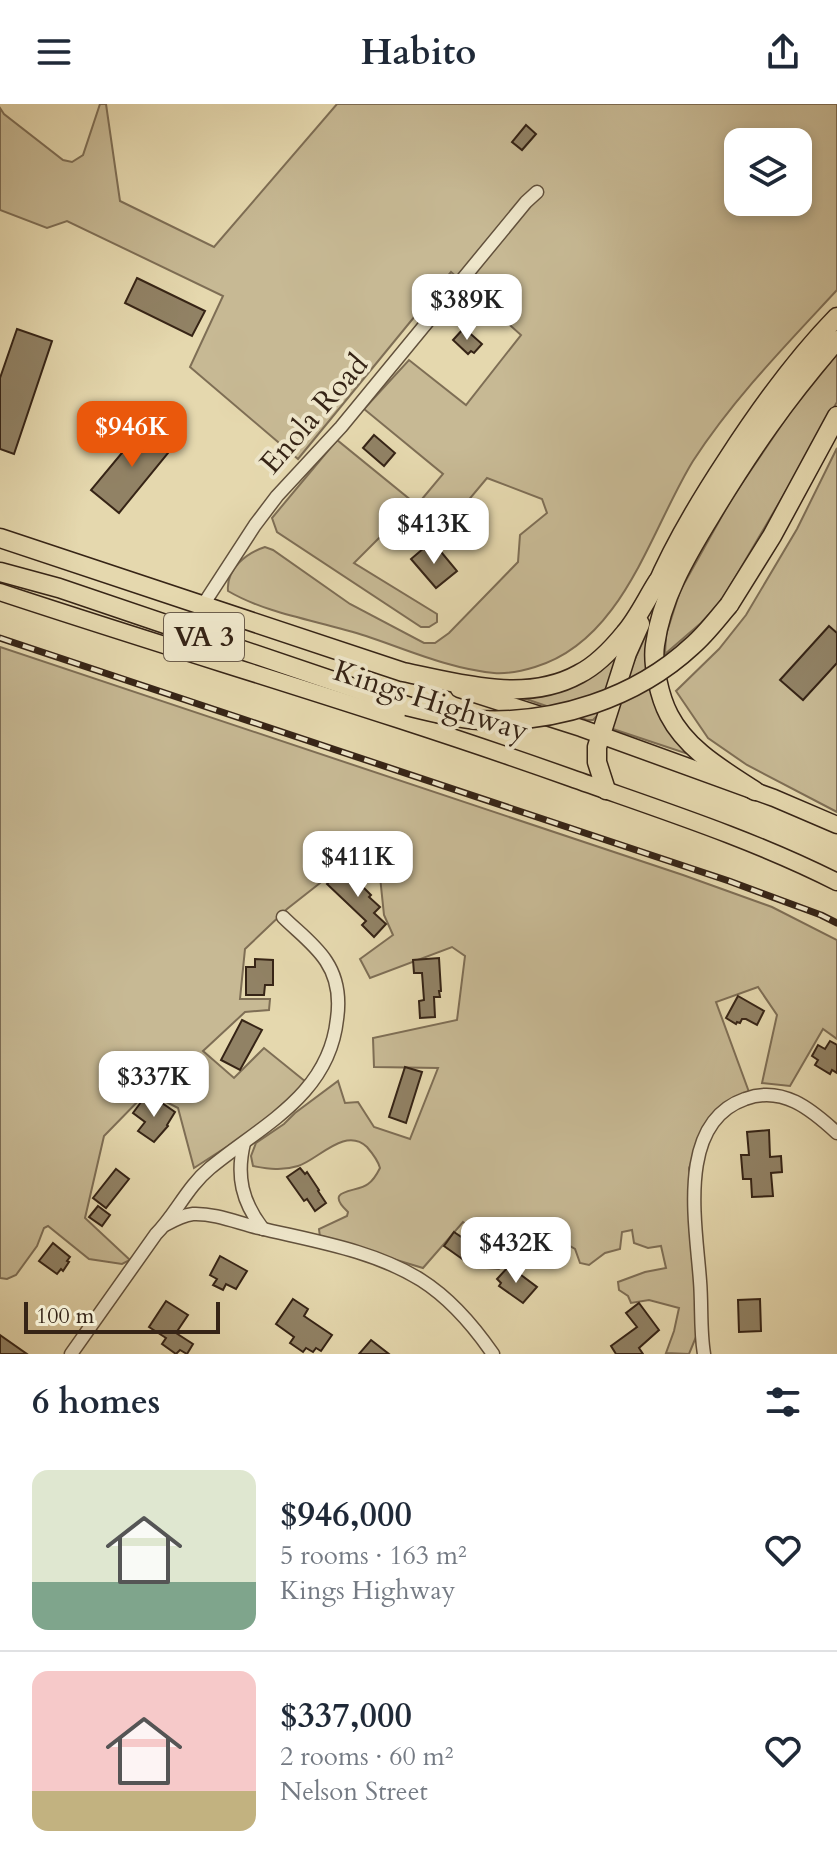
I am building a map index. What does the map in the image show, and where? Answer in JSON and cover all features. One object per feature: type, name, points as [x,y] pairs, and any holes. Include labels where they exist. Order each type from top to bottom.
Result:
[{"type":"highway","name":"VA 3","points":[[403,672],[471,686],[524,689],[562,682],[595,664],[627,630],[658,581],[690,519],[762,407],[837,317]]},
{"type":"highway","points":[[755,791],[711,762],[681,734],[662,698],[654,657],[655,644],[676,578],[743,461],[805,376],[837,340]]},
{"type":"highway","name":"VA 3","points":[[0,572],[59,588],[407,706],[454,717],[503,720],[546,716],[591,704],[644,682],[693,645],[729,605],[772,536],[837,416]]},
{"type":"highway","name":"Kings Highway","points":[[0,538],[403,672]]},
{"type":"highway","points":[[606,790],[597,762],[600,735],[627,653],[658,581]]},
{"type":"main road","name":"Kings Highway","points":[[0,592],[475,744],[755,844],[837,882]]},
{"type":"main road","name":"Kings Highway","points":[[403,672],[600,735],[755,791],[837,825]]},
{"type":"street","name":"Enola Road","points":[[203,605],[277,496],[341,427],[537,192]]},
{"type":"street","points":[[71,1354],[181,1200],[210,1168],[297,1099],[316,1077],[330,1050],[339,1003],[333,973],[319,953],[283,917]]},
{"type":"street","points":[[704,1354],[695,1172],[699,1153],[713,1122],[735,1103],[759,1095],[777,1095],[804,1105],[837,1133]]},
{"type":"street","points":[[244,1143],[241,1188],[246,1204],[263,1229]]},
{"type":"street","points":[[164,1226],[183,1216],[207,1215],[371,1256],[421,1280],[444,1296],[493,1354]]},
{"type":"street","points":[[692,1354],[701,1337]]},
{"type":"shaded area","points":[[100,104],[106,104],[120,201],[214,247],[337,104],[837,104],[837,290],[761,372],[709,438],[677,489],[631,580],[591,634],[565,654],[535,667],[504,673],[478,671],[261,606],[228,591],[228,583],[239,563],[265,547],[350,604],[424,643],[435,643],[449,633],[518,562],[520,535],[547,513],[542,499],[487,478],[446,527],[405,512],[354,563],[437,614],[437,622],[429,627],[421,627],[277,532],[272,518],[337,440],[417,505],[443,474],[364,409],[409,360],[466,405],[521,335],[451,272],[298,459],[190,367],[223,296],[67,221],[47,228],[0,210],[0,108],[63,160],[72,162],[83,155]]},
{"type":"shaded area","points":[[837,354],[837,402],[806,457],[722,600],[665,654],[666,635],[680,591],[732,498],[791,411]]},
{"type":"shaded area","points":[[837,448],[837,812],[747,765],[708,738],[676,691],[719,649],[746,615],[797,529]]},
{"type":"shaded area","points":[[649,628],[653,628],[650,639],[685,753],[610,728]]},
{"type":"shaded area","points":[[0,647],[683,875],[772,907],[837,940],[837,1039],[823,1029],[790,1086],[762,1083],[777,1015],[758,987],[716,1002],[749,1092],[711,1115],[689,1168],[698,1332],[689,1354],[666,1353],[679,1308],[649,1300],[631,1303],[628,1296],[619,1290],[618,1282],[666,1268],[661,1246],[648,1248],[634,1243],[632,1230],[622,1232],[620,1249],[605,1253],[589,1265],[580,1263],[575,1249],[547,1233],[539,1249],[517,1255],[499,1269],[487,1268],[487,1246],[463,1222],[423,1268],[320,1237],[319,1229],[347,1216],[340,1195],[368,1184],[380,1168],[367,1147],[359,1142],[341,1142],[292,1168],[253,1166],[251,1156],[256,1143],[338,1081],[345,1103],[358,1102],[374,1127],[410,1139],[438,1068],[374,1067],[373,1038],[457,1020],[465,956],[452,947],[370,978],[360,959],[393,935],[384,915],[379,867],[362,850],[287,909],[245,949],[240,999],[270,999],[269,1010],[245,1012],[203,1051],[234,1078],[264,1048],[306,1082],[262,1124],[194,1168],[178,1108],[147,1092],[104,1136],[85,1218],[130,1260],[122,1264],[89,1259],[48,1226],[16,1275],[0,1278]]},
{"type":"shaded area","points":[[617,655],[598,715],[593,720],[526,699],[541,696]]},
{"type":"building","points":[[526,125],[536,134],[522,150],[512,142]]},
{"type":"building","points":[[137,278],[205,311],[192,336],[125,303]]},
{"type":"building","points":[[464,328],[482,344],[474,353],[471,351],[468,354],[453,340]]},
{"type":"building","points":[[17,329],[52,341],[14,454],[0,449],[0,378]]},
{"type":"building","points":[[146,424],[173,447],[119,513],[91,490]]},
{"type":"building","points":[[374,435],[395,453],[384,466],[363,448]]},
{"type":"building","points":[[437,547],[457,571],[436,588],[411,559],[424,548],[429,554]]},
{"type":"building","points":[[829,626],[837,633],[837,663],[803,700],[780,680]]},
{"type":"building","points":[[343,868],[352,876],[357,871],[366,880],[361,885],[380,907],[374,913],[386,924],[374,937],[362,925],[366,921],[327,884]]},
{"type":"building","points":[[439,958],[441,991],[440,997],[434,997],[435,1017],[420,1018],[419,1001],[424,1000],[422,973],[414,973],[413,960]]},
{"type":"building","points":[[255,959],[273,960],[273,985],[265,985],[264,995],[246,995],[246,967],[255,967]]},
{"type":"building","points":[[738,996],[764,1011],[757,1025],[746,1019],[736,1024],[726,1018]]},
{"type":"building","points":[[242,1020],[262,1030],[240,1070],[221,1060]]},
{"type":"building","points":[[830,1041],[837,1045],[837,1073],[832,1070],[830,1074],[815,1065],[818,1060],[812,1056],[818,1045],[825,1049]]},
{"type":"building","points":[[405,1067],[422,1072],[406,1123],[389,1117]]},
{"type":"building","points":[[144,1098],[156,1106],[159,1101],[175,1112],[154,1142],[138,1131],[145,1122],[133,1113]]},
{"type":"building","points":[[769,1130],[770,1157],[781,1156],[782,1172],[771,1173],[773,1196],[752,1197],[751,1179],[743,1179],[741,1155],[749,1155],[747,1132]]},
{"type":"building","points":[[300,1168],[305,1174],[307,1172],[326,1203],[315,1211],[287,1177]]},
{"type":"building","points":[[116,1169],[129,1179],[106,1208],[93,1198]]},
{"type":"building","points":[[98,1206],[110,1215],[102,1226],[89,1217]]},
{"type":"building","points":[[454,1232],[476,1247],[465,1261],[444,1246]]},
{"type":"building","points":[[53,1243],[70,1257],[63,1271],[61,1269],[57,1274],[39,1261]]},
{"type":"building","points":[[220,1256],[247,1271],[236,1289],[226,1284],[223,1290],[213,1285],[217,1279],[210,1275]]},
{"type":"building","points":[[509,1266],[537,1287],[523,1303],[499,1286],[501,1283],[497,1279]]},
{"type":"building","points":[[293,1299],[308,1309],[304,1316],[332,1335],[321,1351],[316,1348],[313,1352],[306,1348],[303,1352],[290,1343],[294,1337],[276,1324]]},
{"type":"building","points":[[760,1299],[761,1331],[739,1332],[738,1300]]},
{"type":"building","points":[[166,1301],[188,1315],[176,1333],[193,1344],[187,1354],[180,1350],[176,1354],[162,1344],[166,1338],[149,1327]]},
{"type":"building","points":[[639,1303],[659,1330],[639,1348],[643,1354],[616,1354],[611,1346],[637,1327],[626,1313]]},
{"type":"building","points":[[0,1335],[27,1354],[0,1354]]},
{"type":"building","points":[[371,1340],[389,1354],[359,1354]]},
{"type":"railway","points":[[0,638],[729,881],[837,923]]}]
